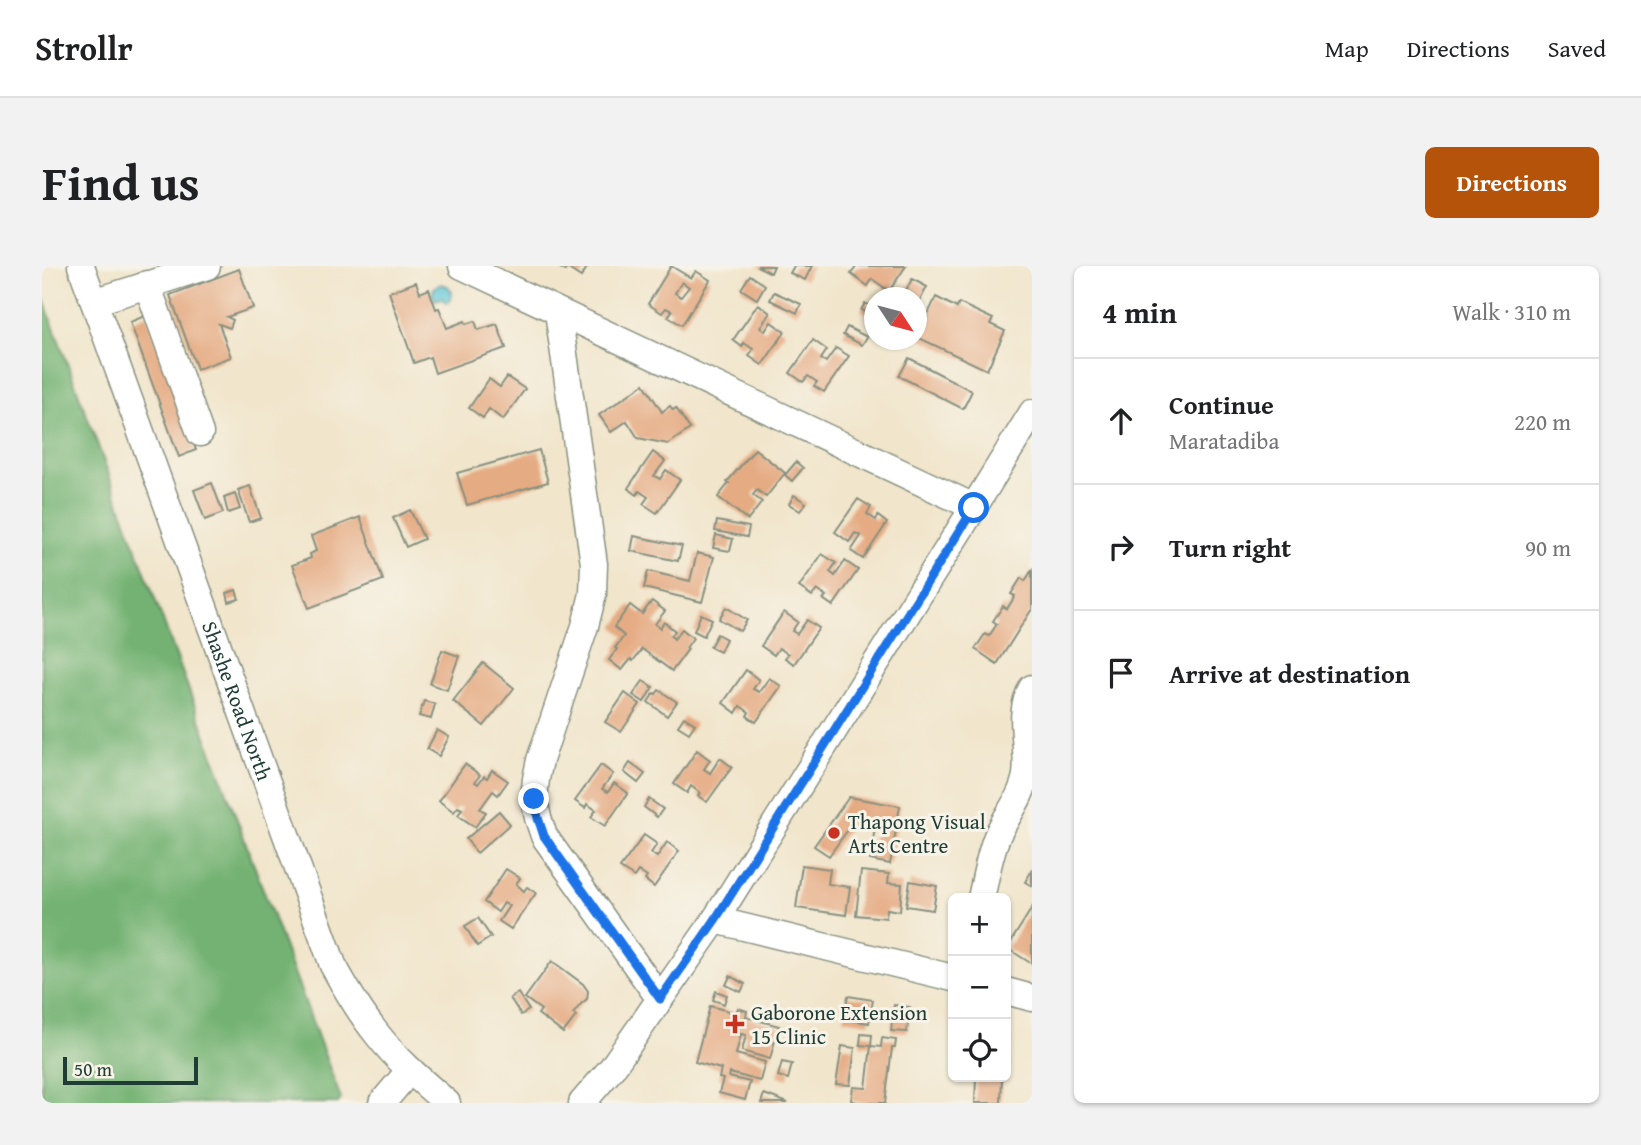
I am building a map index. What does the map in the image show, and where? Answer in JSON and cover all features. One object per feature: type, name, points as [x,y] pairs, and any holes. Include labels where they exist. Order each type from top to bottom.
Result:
[{"type":"street","name":"Shashe Road North","points":[[81,266],[333,965],[353,1001],[378,1037],[447,1103]]},
{"type":"street","points":[[94,302],[207,266]]},
{"type":"street","points":[[462,266],[974,508]]},
{"type":"street","points":[[146,284],[200,433]]},
{"type":"street","points":[[558,312],[594,564],[593,594],[585,626],[540,760],[534,799],[544,836],[660,999]]},
{"type":"street","points":[[582,1103],[612,1068],[715,920],[1032,413]]},
{"type":"street","points":[[982,893],[997,836],[1023,785],[1026,758],[1023,714],[1032,688]]},
{"type":"street","points":[[715,920],[948,977]]},
{"type":"street","points":[[1011,992],[1032,998]]},
{"type":"street","points":[[382,1103],[410,1070]]},
{"type":"green space","points":[[42,295],[341,1099],[338,1103],[42,1103]]},
{"type":"water","points":[[441,284],[448,286],[452,292],[451,300],[447,303],[442,298],[435,300],[432,295],[434,288]]},
{"type":"building","points":[[557,266],[588,266],[581,277],[567,268],[565,271]]},
{"type":"building","points":[[671,266],[691,278],[696,271],[710,280],[682,325],[668,317],[672,311],[666,308],[662,313],[648,304]],"holes":[[[682,282],[689,287],[681,297],[675,293]]]},
{"type":"building","points":[[757,266],[774,266],[771,273]]},
{"type":"building","points":[[794,266],[812,266],[805,280],[790,273]]},
{"type":"building","points":[[857,266],[906,266],[892,287],[883,287],[872,279],[868,286],[851,274]]},
{"type":"building","points":[[239,269],[253,308],[227,317],[233,320],[230,328],[219,324],[231,357],[197,369],[170,295]]},
{"type":"building","points":[[750,275],[765,285],[757,299],[741,289]]},
{"type":"building","points":[[912,279],[927,287],[908,287]]},
{"type":"building","points":[[416,282],[420,293],[429,289],[447,328],[465,321],[466,324],[475,321],[478,330],[497,324],[506,348],[435,373],[430,357],[414,363],[389,292]]},
{"type":"building","points":[[774,292],[801,304],[797,313],[770,300]]},
{"type":"building","points":[[936,297],[957,308],[959,303],[993,319],[990,324],[1005,331],[987,370],[927,342],[927,316]]},
{"type":"building","points":[[758,304],[770,313],[760,327],[765,331],[771,322],[785,332],[762,365],[749,356],[753,349],[744,343],[742,347],[733,340]]},
{"type":"building","points":[[147,315],[196,450],[179,457],[130,322]]},
{"type":"building","points":[[847,327],[864,336],[864,342],[862,345],[843,335]]},
{"type":"building","points":[[813,340],[827,350],[821,359],[826,362],[836,348],[849,356],[824,392],[814,386],[817,382],[808,376],[803,382],[790,373]]},
{"type":"building","points":[[909,358],[972,391],[963,409],[899,376]]},
{"type":"building","points":[[507,377],[525,389],[503,420],[489,409],[483,418],[469,408],[489,379],[500,387]]},
{"type":"building","points":[[644,384],[662,412],[670,406],[673,410],[676,408],[690,429],[668,444],[638,438],[627,421],[611,432],[599,415]]},
{"type":"building","points":[[755,449],[785,473],[766,497],[757,490],[753,495],[762,502],[748,520],[718,497]]},
{"type":"building","points":[[539,450],[548,482],[467,505],[457,473]]},
{"type":"building","points":[[653,452],[665,461],[654,476],[660,479],[666,470],[680,480],[657,513],[643,504],[648,497],[639,491],[637,495],[628,488]]},
{"type":"building","points":[[796,462],[803,468],[792,481],[785,475]]},
{"type":"building","points":[[212,483],[223,513],[205,520],[194,490]]},
{"type":"building","points":[[250,486],[261,518],[249,522],[238,490]]},
{"type":"building","points":[[235,494],[240,509],[228,513],[224,498]]},
{"type":"building","points":[[794,495],[806,503],[800,511],[789,504]]},
{"type":"building","points":[[858,499],[871,507],[867,514],[876,520],[878,516],[887,523],[863,559],[851,551],[861,536],[855,533],[849,542],[835,532]]},
{"type":"building","points":[[410,510],[424,539],[406,547],[393,518]]},
{"type":"building","points":[[360,517],[383,580],[309,608],[292,565],[311,558],[310,554],[316,551],[311,536]]},
{"type":"building","points":[[717,521],[749,527],[747,537],[715,531]]},
{"type":"building","points":[[716,535],[733,539],[730,551],[713,548]]},
{"type":"building","points":[[634,536],[682,546],[678,561],[631,551]]},
{"type":"building","points":[[697,553],[714,557],[702,602],[644,588],[648,571],[690,581]]},
{"type":"building","points":[[822,554],[836,563],[830,572],[835,576],[845,561],[858,570],[833,606],[823,599],[826,596],[817,590],[812,596],[799,587]]},
{"type":"building","points":[[1032,570],[1032,609],[997,664],[975,649],[985,634],[989,636],[997,624],[993,621],[1003,606],[1007,609],[1015,596],[1011,594],[1021,578],[1025,581]]},
{"type":"building","points":[[236,590],[239,599],[229,602],[227,593]]},
{"type":"building","points":[[652,601],[665,611],[655,624],[660,628],[664,622],[675,631],[671,636],[674,639],[682,629],[693,638],[672,671],[642,649],[622,670],[609,660],[624,636],[614,627],[630,605],[642,614]]},
{"type":"building","points":[[726,607],[747,620],[740,631],[719,619]]},
{"type":"building","points":[[784,612],[798,622],[792,631],[797,634],[807,620],[819,628],[794,664],[785,658],[788,654],[779,648],[774,655],[761,646]]},
{"type":"building","points":[[701,614],[712,619],[704,636],[694,631]]},
{"type":"building","points":[[717,634],[726,639],[720,652],[710,647]]},
{"type":"building","points":[[442,650],[459,656],[447,690],[430,684]]},
{"type":"building","points":[[483,663],[514,688],[484,726],[453,701]]},
{"type":"building","points":[[746,670],[759,680],[753,689],[759,692],[769,678],[781,686],[756,722],[747,716],[749,712],[740,706],[736,713],[723,703]]},
{"type":"building","points":[[643,681],[653,687],[644,702],[633,695]]},
{"type":"building","points":[[659,690],[677,702],[667,716],[648,702]]},
{"type":"building","points":[[625,693],[640,704],[621,732],[605,722]]},
{"type":"building","points":[[424,701],[435,704],[431,719],[419,716]]},
{"type":"building","points":[[684,717],[695,724],[689,733],[678,726]]},
{"type":"building","points":[[437,730],[449,737],[439,756],[427,749]]},
{"type":"building","points":[[697,750],[710,760],[704,769],[710,773],[720,758],[732,767],[707,802],[698,796],[700,793],[691,786],[687,793],[674,784]]},
{"type":"building","points":[[630,763],[645,774],[638,783],[624,772]]},
{"type":"building","points":[[465,764],[480,775],[475,782],[478,784],[484,776],[487,778],[492,770],[508,781],[498,795],[493,791],[480,809],[486,812],[475,827],[458,815],[462,809],[458,807],[454,812],[439,801]]},
{"type":"building","points":[[601,765],[613,774],[602,789],[608,792],[614,783],[628,793],[605,826],[591,817],[596,810],[587,804],[585,808],[575,801]]},
{"type":"building","name":"Thapong Visual Arts Centre","points":[[849,797],[900,806],[890,864],[870,860],[876,821],[857,817],[829,856],[814,846]]},
{"type":"building","points":[[649,799],[663,809],[657,817],[644,807]]},
{"type":"building","points":[[499,811],[510,824],[477,853],[466,839]]},
{"type":"building","points":[[644,835],[657,844],[651,853],[657,857],[667,842],[679,851],[654,887],[645,880],[647,877],[638,871],[634,877],[620,868]]},
{"type":"building","points":[[802,865],[830,869],[828,884],[850,887],[846,915],[796,908]]},
{"type":"building","points":[[506,869],[520,878],[516,884],[524,891],[527,887],[536,893],[511,929],[499,921],[509,906],[504,903],[498,912],[484,902]]},
{"type":"building","points":[[1032,870],[1032,886],[1025,882]]},
{"type":"building","points":[[861,871],[889,874],[888,883],[902,884],[900,911],[887,909],[886,918],[856,915]]},
{"type":"building","points":[[910,881],[937,886],[933,910],[906,906]]},
{"type":"building","points":[[1032,908],[1032,964],[1011,951],[1011,942]]},
{"type":"building","points":[[478,918],[491,937],[477,946],[465,926]]},
{"type":"building","points":[[552,961],[583,984],[588,991],[587,999],[573,1014],[576,1016],[563,1033],[538,1014],[541,1010],[525,998]]},
{"type":"building","points":[[730,976],[745,984],[741,992],[726,985]]},
{"type":"building","points":[[716,991],[727,995],[724,1004],[713,1000]]},
{"type":"building","points":[[518,993],[529,1010],[521,1015],[510,998]]},
{"type":"building","points":[[848,996],[873,1000],[869,1023],[844,1019]]},
{"type":"building","points":[[894,1005],[910,1007],[907,1032],[891,1031]]},
{"type":"building","points":[[710,1006],[736,1013],[738,1008],[747,1011],[746,1017],[779,1026],[770,1059],[742,1051],[746,1035],[741,1034],[736,1054],[765,1062],[760,1081],[730,1073],[729,1077],[750,1082],[745,1100],[719,1093],[723,1079],[719,1078],[721,1069],[695,1062]]},
{"type":"building","points":[[861,1034],[872,1035],[871,1046],[860,1045]]},
{"type":"building","points":[[882,1038],[896,1040],[895,1048],[892,1048],[885,1103],[851,1101],[853,1087],[866,1088],[871,1046],[881,1047]]},
{"type":"building","points":[[842,1046],[855,1048],[850,1085],[836,1084]]},
{"type":"building","points":[[782,1062],[792,1064],[788,1079],[778,1076]]},
{"type":"building","points":[[976,1082],[1002,1082],[1001,1103],[975,1103]]},
{"type":"building","points":[[764,1094],[788,1103],[761,1103]]},
{"type":"place","name":"Thapong Visual Arts Centre","points":[[834,833]]},
{"type":"place","name":"Gaborone Extension 15 Clinic","points":[[735,1024]]},
{"type":"route","points":[[534,799],[544,836],[660,999],[715,920],[974,508]]}]
